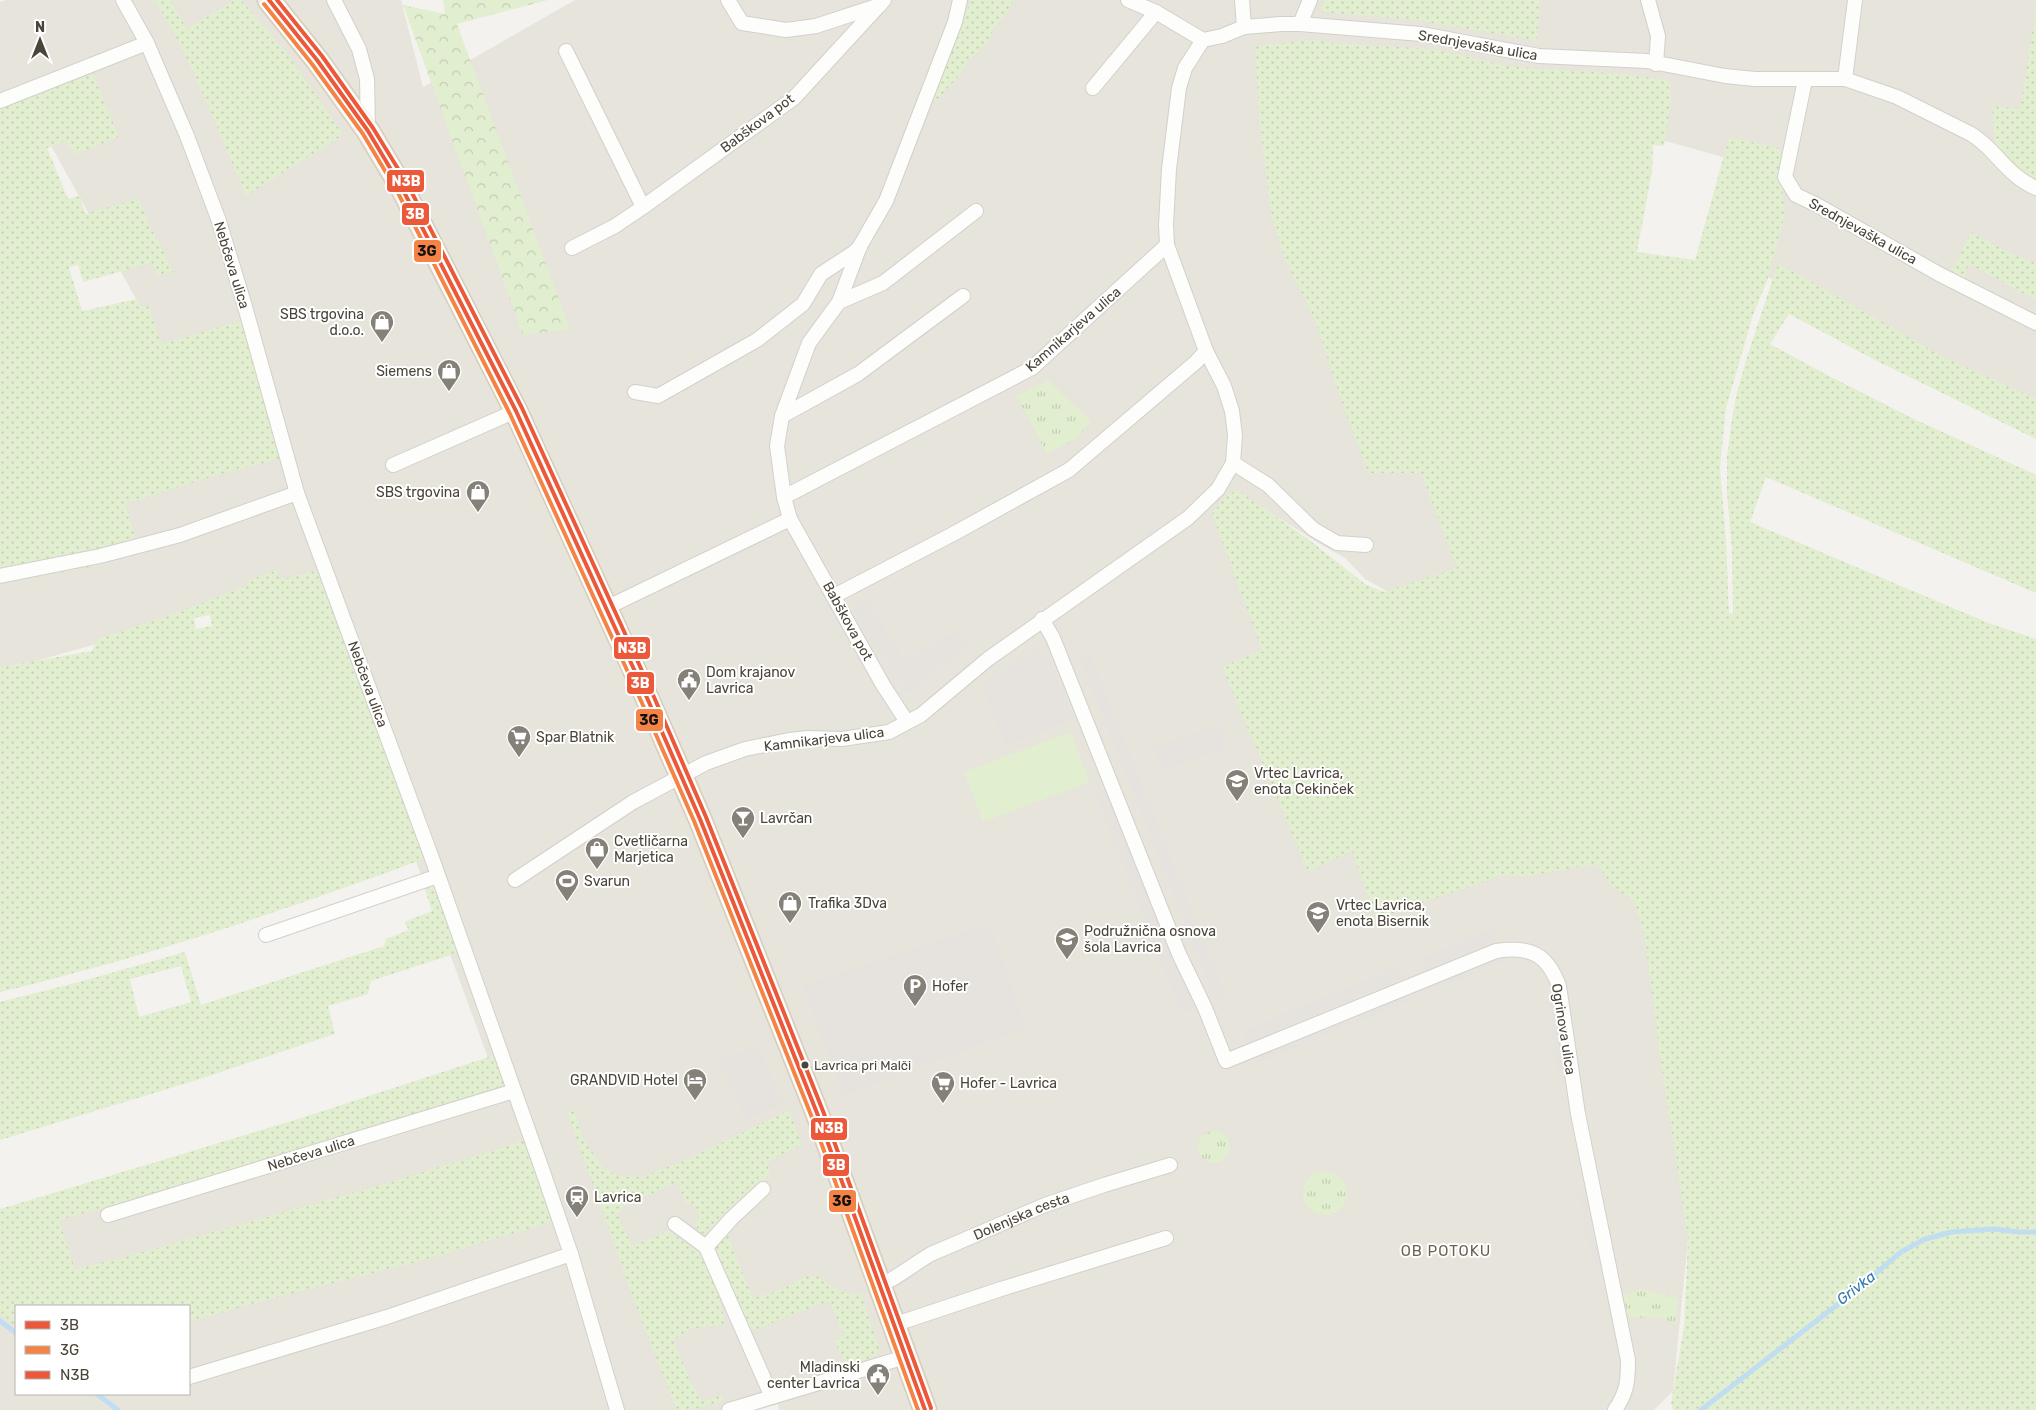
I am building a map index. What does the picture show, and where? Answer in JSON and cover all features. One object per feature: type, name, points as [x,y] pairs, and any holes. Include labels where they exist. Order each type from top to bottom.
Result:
[{"type":"main road","points":[[269,0],[317,60],[368,132],[411,205],[516,411],[606,608],[728,888],[817,1113],[892,1325],[925,1410]]},
{"type":"street","name":"Nebčeva ulica","points":[[123,0],[147,43],[219,221],[297,493],[438,876],[542,1169],[571,1254],[617,1410]]},
{"type":"street","points":[[334,0],[359,49],[367,80],[368,132]]},
{"type":"street","name":"Babškova pot","points":[[728,0],[742,23],[786,30],[816,26],[882,2]]},
{"type":"street","name":"Babškova pot","points":[[908,722],[883,685],[790,519],[784,497],[777,446],[782,416],[809,343],[839,302],[860,246],[886,201],[955,22],[960,0]]},
{"type":"street","points":[[1128,0],[1156,12],[1203,40]]},
{"type":"street","points":[[1242,0],[1244,27]]},
{"type":"street","points":[[1300,24],[1310,0]]},
{"type":"street","points":[[1648,0],[1658,36],[1656,64]]},
{"type":"street","points":[[1845,80],[1855,0]]},
{"type":"street","name":"Babškova pot","points":[[572,248],[615,226],[643,208],[794,98],[882,2]]},
{"type":"street","points":[[1093,88],[1156,12]]},
{"type":"street","name":"Srednjevaška ulica","points":[[1203,40],[1222,36],[1244,27],[1300,24],[1421,34],[1539,56],[1647,61],[1725,76],[1755,79],[1845,80],[1897,97],[1971,134],[1983,141],[2004,167],[2028,185],[2036,188]]},
{"type":"street","name":"Kamnikarjeva ulica","points":[[514,880],[633,802],[706,763],[746,749],[808,738],[842,739],[889,732],[921,715],[988,659],[1042,619],[1188,518],[1218,489],[1232,463],[1235,435],[1232,411],[1224,386],[1206,351],[1167,245],[1169,169],[1179,88],[1185,68],[1203,40]]},
{"type":"street","points":[[0,101],[147,43]]},
{"type":"street","points":[[566,51],[643,208]]},
{"type":"street","name":"Srednjevaška ulica","points":[[1805,80],[1785,177],[1796,195],[1818,205],[1939,274],[2036,323]]},
{"type":"street","points":[[839,302],[883,284],[976,211]]},
{"type":"street","name":"Kamnikarjeva ulica","points":[[784,497],[1032,368],[1167,245]]},
{"type":"street","name":"Babškova pot","points":[[635,392],[658,396],[757,340],[803,304],[821,274],[853,253],[860,246]]},
{"type":"street","points":[[782,416],[858,374],[963,296]]},
{"type":"street","points":[[834,596],[953,534],[1069,470],[1196,362],[1206,351]]},
{"type":"street","points":[[393,465],[516,411]]},
{"type":"street","points":[[1232,463],[1268,485],[1313,529],[1337,543],[1366,545]]},
{"type":"street","points":[[0,576],[100,556],[180,535],[297,493]]},
{"type":"street","points":[[606,608],[790,519]]},
{"type":"street","name":"Ogrinova ulica","points":[[1042,619],[1053,638],[1179,954],[1214,1030],[1226,1062],[1496,951],[1513,949],[1530,951],[1554,970],[1559,986],[1578,1114],[1628,1360],[1628,1384],[1615,1410]]},
{"type":"street","points":[[266,935],[438,876]]},
{"type":"street","name":"Nebčeva ulica","points":[[108,1215],[514,1091]]},
{"type":"street","name":"Dolenjska cesta","points":[[879,1286],[899,1277],[931,1254],[1045,1205],[1104,1185],[1170,1166]]},
{"type":"street","points":[[706,1247],[732,1218],[763,1189]]},
{"type":"street","points":[[675,1224],[706,1247],[772,1397]]},
{"type":"street","points":[[892,1325],[1166,1238]]},
{"type":"street","points":[[190,1377],[386,1317],[571,1254]]},
{"type":"street","points":[[729,1410],[905,1357]]},
{"type":"shaded area","points":[[6,0],[401,0],[423,87],[575,0],[2036,0],[2036,403],[1751,269],[1755,166],[1637,133],[1427,457],[1465,571],[1392,594],[1365,579],[1345,558],[1252,501],[1590,853],[1632,858],[1690,1219],[1673,1391],[1654,1410],[779,1410],[778,1404],[758,1410],[0,1410],[0,1219],[495,1077],[314,583],[0,671],[0,578],[128,556],[117,499],[161,344],[24,97],[0,106],[0,2]]},
{"type":"shaded area","points":[[866,599],[905,660],[957,631],[972,642],[907,694],[852,608]]},
{"type":"shaded area","points":[[1038,649],[1046,653],[1051,661],[1072,720],[1006,746],[981,685],[1028,653]]},
{"type":"shaded area","points":[[1091,655],[1226,996],[1215,1000],[1080,659]]},
{"type":"shaded area","points":[[1220,724],[1228,747],[1162,771],[1153,748]]},
{"type":"shaded area","points":[[1109,789],[1195,1008],[1181,1014],[1095,794]]},
{"type":"shaded area","name":"Hofer","points":[[989,923],[1027,1028],[844,1095],[802,986]]},
{"type":"shaded area","points":[[1493,928],[1498,940],[1426,970],[1421,958]]},
{"type":"shaded area","points":[[1501,954],[1504,962],[1435,990],[1432,982]]},
{"type":"shaded area","points":[[1398,966],[1403,978],[1247,1043],[1242,1031]]},
{"type":"shaded area","points":[[1416,989],[1419,997],[1256,1064],[1253,1056]]},
{"type":"shaded area","points":[[1548,993],[1555,993],[1564,1072],[1557,1073]]},
{"type":"shaded area","points":[[758,1045],[783,1104],[745,1120],[720,1061]]},
{"type":"shaded area","points":[[1583,1190],[1600,1264],[1593,1265],[1577,1191]]},
{"type":"green space","points":[[155,0],[170,0],[187,29],[235,0],[241,0],[286,52],[341,131],[340,137],[246,196],[193,71]]},
{"type":"green space","points":[[443,0],[548,0],[457,24],[570,329],[523,335],[403,5],[445,14]]},
{"type":"green space","points":[[971,0],[1013,0],[1007,12],[995,26],[989,41],[967,62],[962,72],[933,103],[941,75]]},
{"type":"green space","points":[[1324,0],[1540,0],[1537,41],[1414,20],[1321,12]]},
{"type":"green space","points":[[2036,8],[2036,182],[2010,163],[1995,143],[1992,106],[2020,109]]},
{"type":"green space","points":[[1314,40],[1342,44],[1428,49],[1518,67],[1613,73],[1670,81],[1671,103],[1664,146],[1653,145],[1652,171],[1637,252],[1695,260],[1729,137],[1778,148],[1783,153],[1790,154],[1782,195],[1785,208],[1782,226],[1767,281],[1753,315],[1726,408],[1720,468],[1726,539],[1729,613],[1733,614],[1727,456],[1732,419],[1747,357],[1778,263],[1944,357],[2036,399],[2036,439],[1875,360],[1789,314],[1770,344],[1912,418],[2036,475],[2036,593],[1766,477],[1750,522],[1986,622],[2036,639],[2036,1410],[1673,1410],[1671,1403],[1684,1327],[1688,1239],[1661,1063],[1645,939],[1633,900],[1612,887],[1597,864],[1523,877],[1503,875],[1376,919],[1352,851],[1308,871],[1222,667],[1262,650],[1212,514],[1226,495],[1238,490],[1308,539],[1365,584],[1384,592],[1457,568],[1421,473],[1368,473],[1339,394],[1316,322],[1284,257],[1271,215],[1259,115],[1255,46]]},
{"type":"green space","points":[[92,72],[119,137],[76,154],[65,141],[47,148],[68,199],[79,196],[86,214],[139,198],[149,226],[160,243],[173,272],[157,276],[152,263],[83,282],[78,265],[69,267],[82,311],[137,299],[140,307],[149,306],[161,344],[244,320],[282,458],[210,477],[125,504],[136,539],[102,565],[0,584],[0,109]]},
{"type":"green space","points":[[1971,232],[2012,254],[2036,263],[2036,300],[1969,264],[1964,277],[2036,314],[2036,321],[1947,281]]},
{"type":"green space","points":[[1048,380],[1091,422],[1074,440],[1047,454],[1017,396]]},
{"type":"green space","points":[[277,570],[279,580],[317,570],[424,851],[421,860],[160,949],[0,992],[0,667],[92,651],[97,639],[173,614],[247,586],[246,581]],"holes":[[[210,615],[212,626],[196,629],[194,618]]]},
{"type":"green space","points":[[1071,732],[1089,782],[983,822],[964,772]]},
{"type":"green space","points":[[435,883],[460,952],[371,981],[368,994],[328,1006],[335,1034],[197,1080],[0,1140],[0,1002],[185,952],[201,1005],[384,946],[386,939],[409,930],[404,922],[432,911],[424,887]],"holes":[[[181,966],[191,1002],[139,1017],[130,979]]]},
{"type":"green space","points":[[495,1055],[506,1087],[377,1129],[376,1125],[59,1220],[75,1269],[132,1255],[391,1182],[525,1140],[555,1221],[417,1262],[266,1300],[190,1322],[190,1305],[15,1305],[15,1326],[0,1314],[0,1209],[298,1119]]},
{"type":"green space","points":[[574,1109],[583,1138],[603,1168],[619,1176],[642,1177],[692,1157],[789,1110],[802,1145],[767,1162],[770,1174],[706,1233],[699,1234],[696,1225],[699,1216],[694,1204],[686,1203],[677,1182],[623,1207],[618,1214],[632,1246],[668,1231],[700,1252],[718,1291],[725,1324],[691,1329],[673,1340],[692,1384],[703,1401],[721,1395],[724,1401],[690,1410],[677,1410],[640,1317],[567,1111]]},
{"type":"green space","points":[[1214,1131],[1220,1132],[1225,1136],[1229,1141],[1229,1153],[1225,1158],[1220,1162],[1214,1163],[1208,1162],[1203,1158],[1199,1153],[1198,1147],[1199,1141],[1203,1136],[1208,1132]]},
{"type":"green space","points":[[1325,1171],[1337,1175],[1343,1181],[1347,1193],[1343,1205],[1337,1211],[1325,1215],[1313,1211],[1307,1205],[1303,1193],[1307,1181],[1313,1175]]},
{"type":"green space","points":[[727,1227],[731,1245],[753,1298],[778,1291],[809,1275],[819,1277],[841,1292],[861,1295],[879,1347],[878,1355],[847,1367],[834,1340],[844,1335],[829,1301],[754,1330],[745,1328],[712,1245]]},
{"type":"green space","points":[[1641,1289],[1678,1298],[1676,1323],[1660,1318],[1629,1318],[1623,1296]]},
{"type":"waterway","name":"Grivka","points":[[1701,1410],[1855,1291],[1901,1252],[1925,1239],[1952,1232],[1994,1229],[2036,1232]]},
{"type":"waterway","points":[[0,1321],[15,1332]]},
{"type":"waterway","points":[[98,1395],[118,1410]]},
{"type":"transit line","name":"3B","points":[[269,0],[317,60],[368,131],[402,188],[516,411],[648,700],[700,819],[817,1113],[925,1410]]},
{"type":"transit line","name":"N3B","points":[[277,0],[322,56],[373,128],[408,185],[522,408],[654,697],[706,817],[823,1111],[931,1408]]},
{"type":"transit line","name":"3G","points":[[264,4],[312,64],[363,134],[397,191],[510,414],[694,821],[811,1115],[918,1410]]},
{"type":"place","name":"SBS trgovina d.o.o.","points":[[382,343]]},
{"type":"place","name":"Siemens","points":[[449,392]]},
{"type":"place","name":"SBS trgovina","points":[[478,513]]},
{"type":"place","name":"Dom krajanov Lavrica","points":[[689,701]]},
{"type":"place","name":"Spar Blatnik","points":[[519,758]]},
{"type":"place","name":"Vrtec Lavrica, enota Cekinček","points":[[1237,802]]},
{"type":"place","name":"Lavrčan","points":[[743,839]]},
{"type":"place","name":"Cvetličarna Marjetica","points":[[597,870]]},
{"type":"place","name":"Svarun","points":[[567,902]]},
{"type":"place","name":"Trafika 3Dva","points":[[790,924]]},
{"type":"place","name":"Vrtec Lavrica, enota Bisernik","points":[[1318,934]]},
{"type":"place","name":"Podružnična osnova šola Lavrica","points":[[1067,960]]},
{"type":"place","name":"Hofer","points":[[915,1007]]},
{"type":"place","name":"Lavrica pri Malči","points":[[805,1065]]},
{"type":"place","name":"GRANDVID Hotel","points":[[695,1101]]},
{"type":"place","name":"Hofer - Lavrica","points":[[943,1104]]},
{"type":"place","name":"Lavrica","points":[[577,1218]]},
{"type":"place","name":"Mladinski center Lavrica","points":[[878,1396]]},
{"type":"district","name":"OB POTOKU","points":[[1446,1251]]}]
